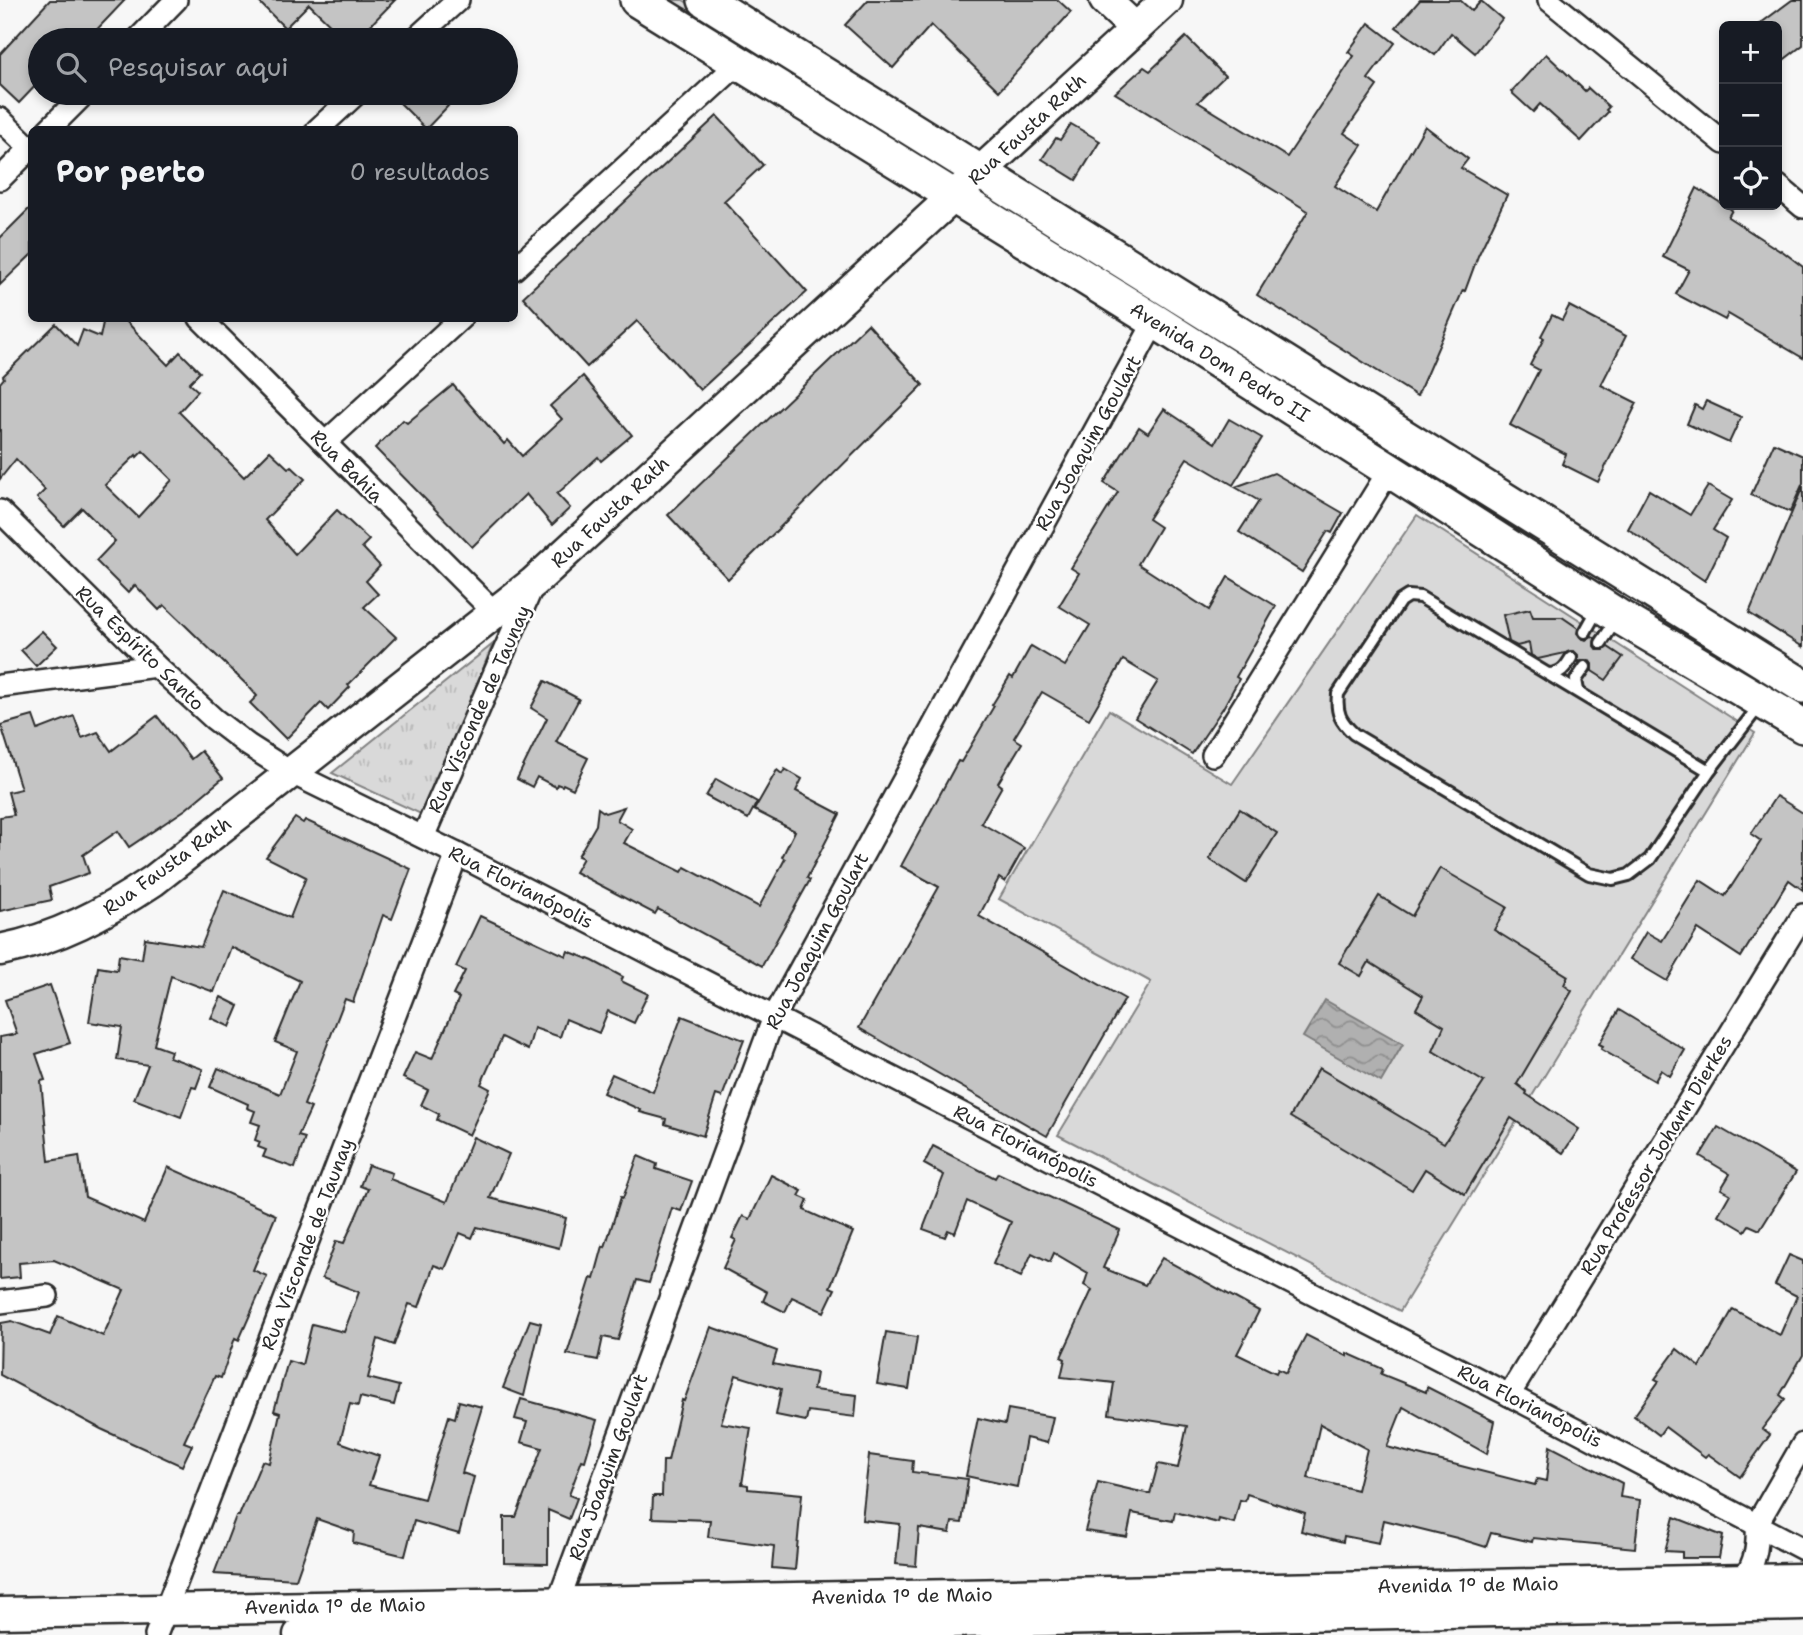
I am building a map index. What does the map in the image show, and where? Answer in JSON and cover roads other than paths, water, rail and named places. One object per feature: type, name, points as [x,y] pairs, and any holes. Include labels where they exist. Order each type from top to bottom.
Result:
[{"type":"main road","name":"Avenida Dom Pedro II","points":[[637,0],[1390,469],[1601,624],[1762,702],[1803,726]]},
{"type":"main road","name":"Avenida Dom Pedro II","points":[[705,0],[1803,686]]},
{"type":"main road","points":[[1105,0],[1136,29]]},
{"type":"main road","name":"Rua Fausta Rath","points":[[0,950],[18,947],[72,929],[114,908],[153,881],[534,582],[1167,0]]},
{"type":"main road","name":"Avenida 1º de Maio","points":[[0,1613],[161,1622],[558,1602],[1183,1614],[1743,1580],[1803,1579]]},
{"type":"main road","name":"Avenida 1º de Maio","points":[[299,1635],[542,1633],[1183,1614],[1803,1605]]},
{"type":"street","points":[[149,28],[176,0]]},
{"type":"street","points":[[427,28],[458,0]]},
{"type":"street","points":[[1549,0],[1719,138]]},
{"type":"street","points":[[518,265],[739,63]]},
{"type":"street","points":[[52,126],[73,105]]},
{"type":"street","points":[[321,126],[344,105]]},
{"type":"street","points":[[0,119],[28,145]]},
{"type":"street","points":[[0,178],[28,151]]},
{"type":"street","points":[[1782,189],[1803,206]]},
{"type":"street","name":"Rua Joaquim Goulart","points":[[542,1633],[558,1602],[774,1017],[1155,321]]},
{"type":"street","name":"Rua Bahia","points":[[204,322],[495,613]]},
{"type":"street","points":[[325,443],[457,322]]},
{"type":"street","points":[[1213,755],[1390,469]]},
{"type":"street","name":"Rua Espírito Santo","points":[[0,511],[10,531],[214,719],[292,773]]},
{"type":"street","name":"Rua Visconde de Taunay","points":[[423,837],[534,582]]},
{"type":"street","points":[[0,686],[156,666]]},
{"type":"street","name":"Rua Florianópolis","points":[[292,773],[457,854],[1803,1549]]},
{"type":"street","name":"Rua Visconde de Taunay","points":[[161,1622],[457,854]]},
{"type":"street","name":"Rua Professor Johann Dierkes","points":[[1509,1395],[1803,915]]},
{"type":"street","points":[[0,1302],[47,1296]]},
{"type":"street","points":[[1743,1580],[1752,1568],[1756,1556],[1757,1524],[1803,1444]]},
{"type":"lane","points":[[1709,771],[1420,597],[1408,596],[1400,601],[1338,694],[1336,709],[1340,720],[1354,734],[1589,874],[1614,879],[1629,875],[1650,859],[1709,771],[1762,702]]},
{"type":"lane","points":[[1548,674],[1557,674],[1563,670],[1571,658]]},
{"type":"lane","points":[[1578,691],[1576,680],[1585,667]]},
{"type":"water","points":[[1325,1000],[1403,1044],[1381,1082],[1303,1037]]}]
